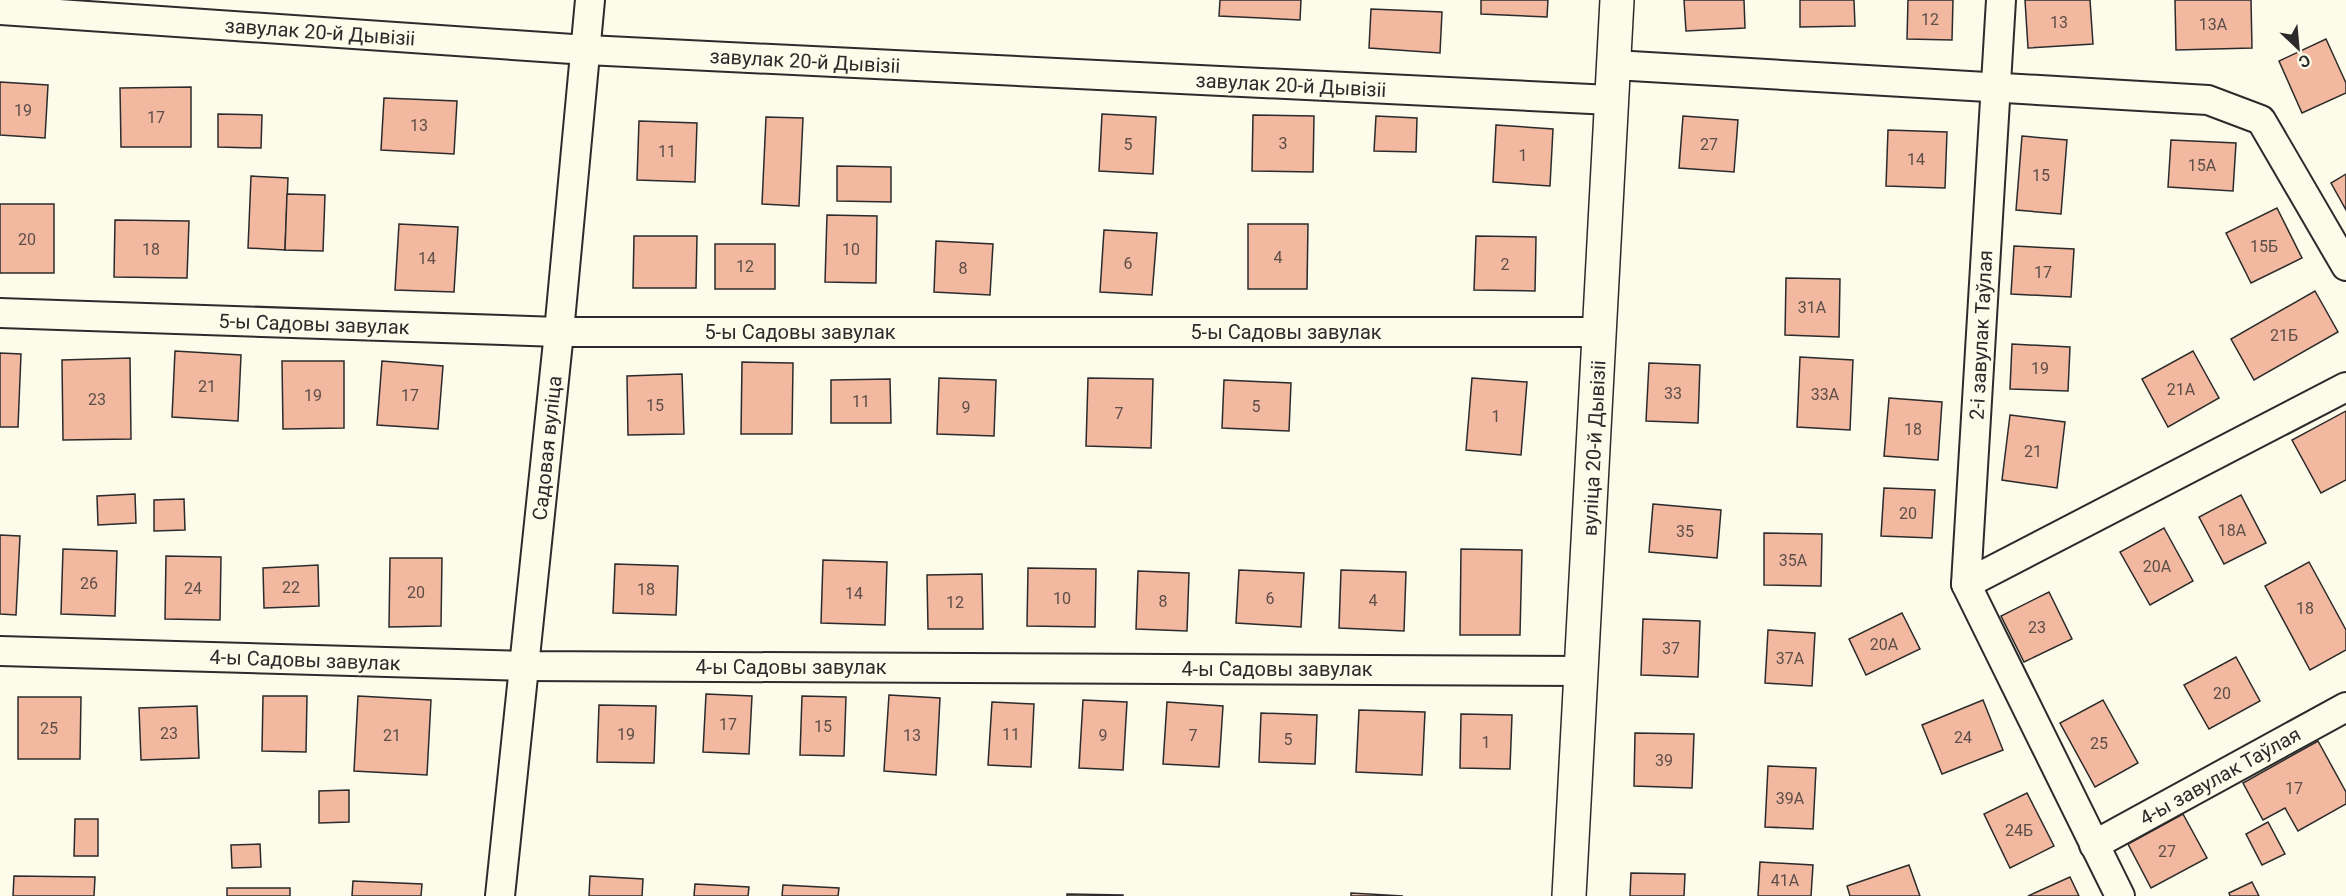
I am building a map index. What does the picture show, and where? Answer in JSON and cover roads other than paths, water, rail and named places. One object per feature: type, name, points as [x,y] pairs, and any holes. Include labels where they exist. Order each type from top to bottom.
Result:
[{"type":"street","name":"Садовая вуліца","points":[[500,896],[559,332],[590,0]]},
{"type":"street","name":"вуліца 20-й Дывізіі","points":[[1569,896],[1617,0]]},
{"type":"street","name":"2-і завулак Таўлая","points":[[2001,0],[1966,584],[2120,896]]},
{"type":"street","name":"завулак 20-й Дывізіі","points":[[0,10],[586,50],[1611,100]]},
{"type":"street","points":[[1614,65],[2208,100],[2261,120],[2346,266]]},
{"type":"street","name":"5-ы Садовы завулак","points":[[0,313],[559,332],[1600,332]]},
{"type":"street","points":[[1966,584],[2346,387]]},
{"type":"street","name":"4-ы Садовы завулак","points":[[0,651],[525,666],[1582,671]]},
{"type":"street","name":"4-ы завулак Таўлая","points":[[2094,845],[2346,706]]}]
